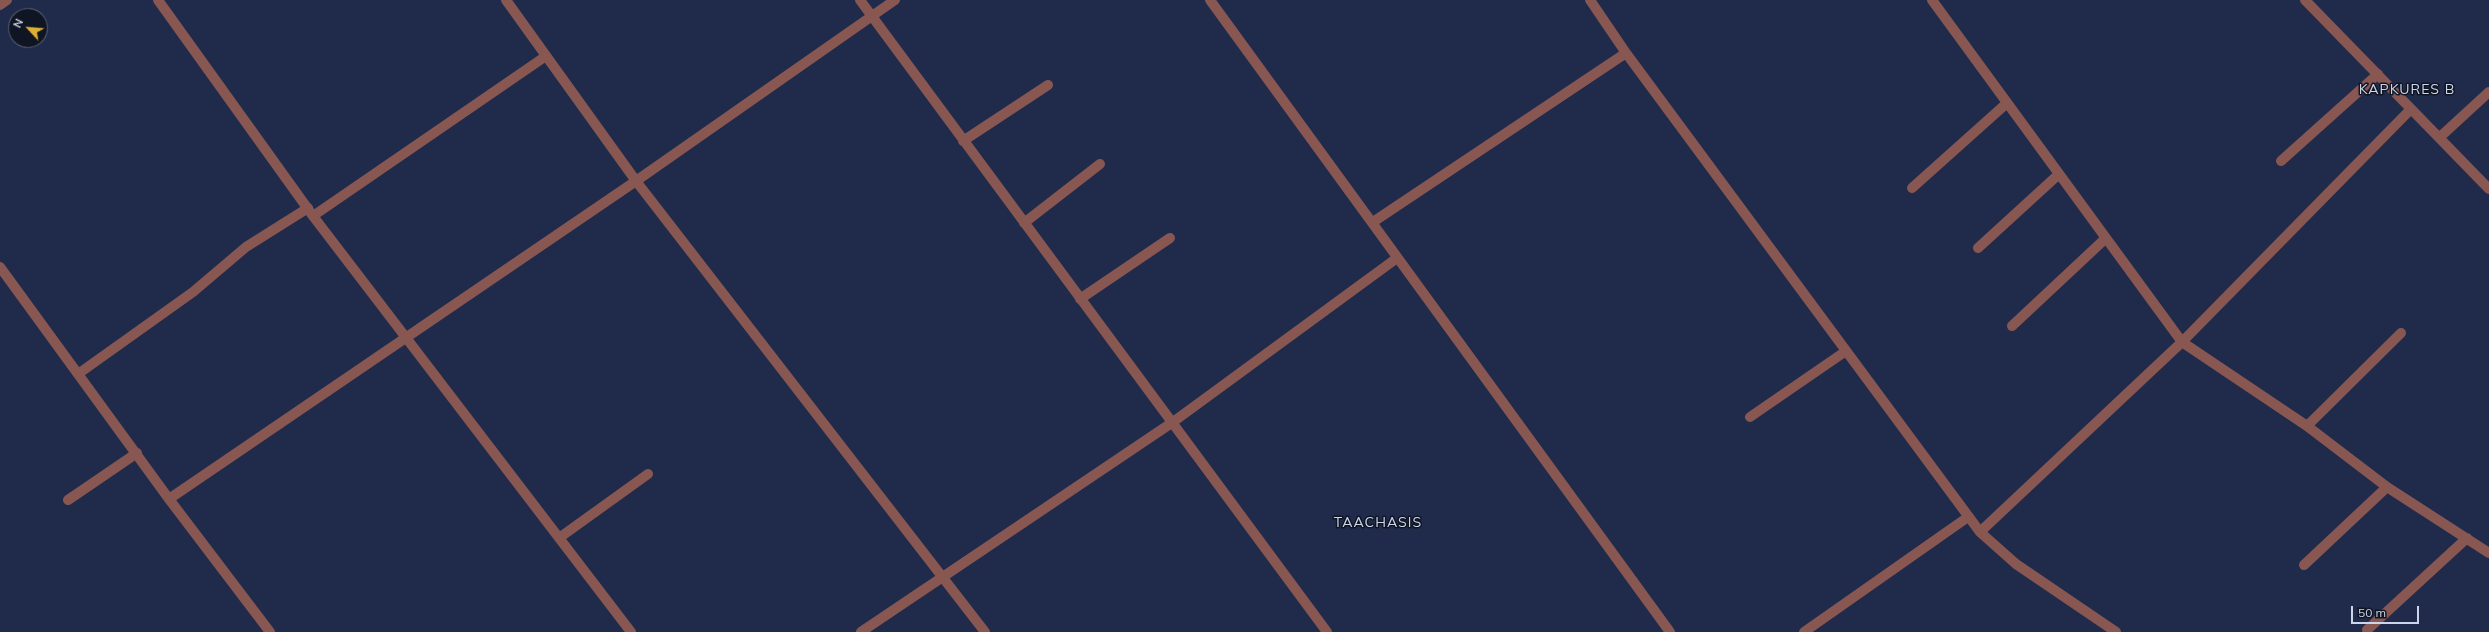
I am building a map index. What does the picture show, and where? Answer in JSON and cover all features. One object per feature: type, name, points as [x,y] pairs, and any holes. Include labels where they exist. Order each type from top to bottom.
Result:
[{"type":"street","points":[[0,5],[7,0]]},
{"type":"street","points":[[158,0],[310,212],[631,632]]},
{"type":"street","points":[[506,0],[636,181],[985,632]]},
{"type":"street","points":[[860,0],[1024,224],[1173,422],[1327,632]]},
{"type":"street","points":[[169,499],[636,181],[895,0]]},
{"type":"street","points":[[1210,0],[1670,632]]},
{"type":"street","points":[[1590,0],[1626,53],[1980,532],[2016,564],[2116,632]]},
{"type":"street","points":[[1932,0],[2182,342],[2308,426],[2387,488],[2489,553]]},
{"type":"street","points":[[2305,0],[2378,74],[2410,110],[2440,137],[2489,189]]},
{"type":"street","points":[[1373,222],[1626,53]]},
{"type":"street","points":[[78,374],[194,292],[246,247],[310,212],[546,56]]},
{"type":"street","points":[[2281,161],[2378,74]]},
{"type":"street","points":[[963,141],[1048,85]]},
{"type":"street","points":[[2440,137],[2489,92]]},
{"type":"street","points":[[1912,188],[2007,103]]},
{"type":"street","points":[[1980,532],[2182,342],[2410,110]]},
{"type":"street","points":[[1024,224],[1100,164]]},
{"type":"street","points":[[1978,248],[2059,174]]},
{"type":"street","points":[[1080,299],[1170,238]]},
{"type":"street","points":[[2012,326],[2106,238]]},
{"type":"street","points":[[861,632],[1173,422],[1397,258]]},
{"type":"street","points":[[0,267],[169,499],[270,632]]},
{"type":"street","points":[[2308,426],[2401,333]]},
{"type":"street","points":[[1750,417],[1846,351]]},
{"type":"street","points":[[68,500],[137,454]]},
{"type":"street","points":[[559,538],[648,474]]},
{"type":"street","points":[[2304,565],[2387,488]]},
{"type":"street","points":[[1804,632],[1968,517]]},
{"type":"street","points":[[2367,630],[2467,538]]},
{"type":"district","name":"KAPKURES B","points":[[2407,90]]},
{"type":"district","name":"TAACHASIS","points":[[1378,523]]}]
